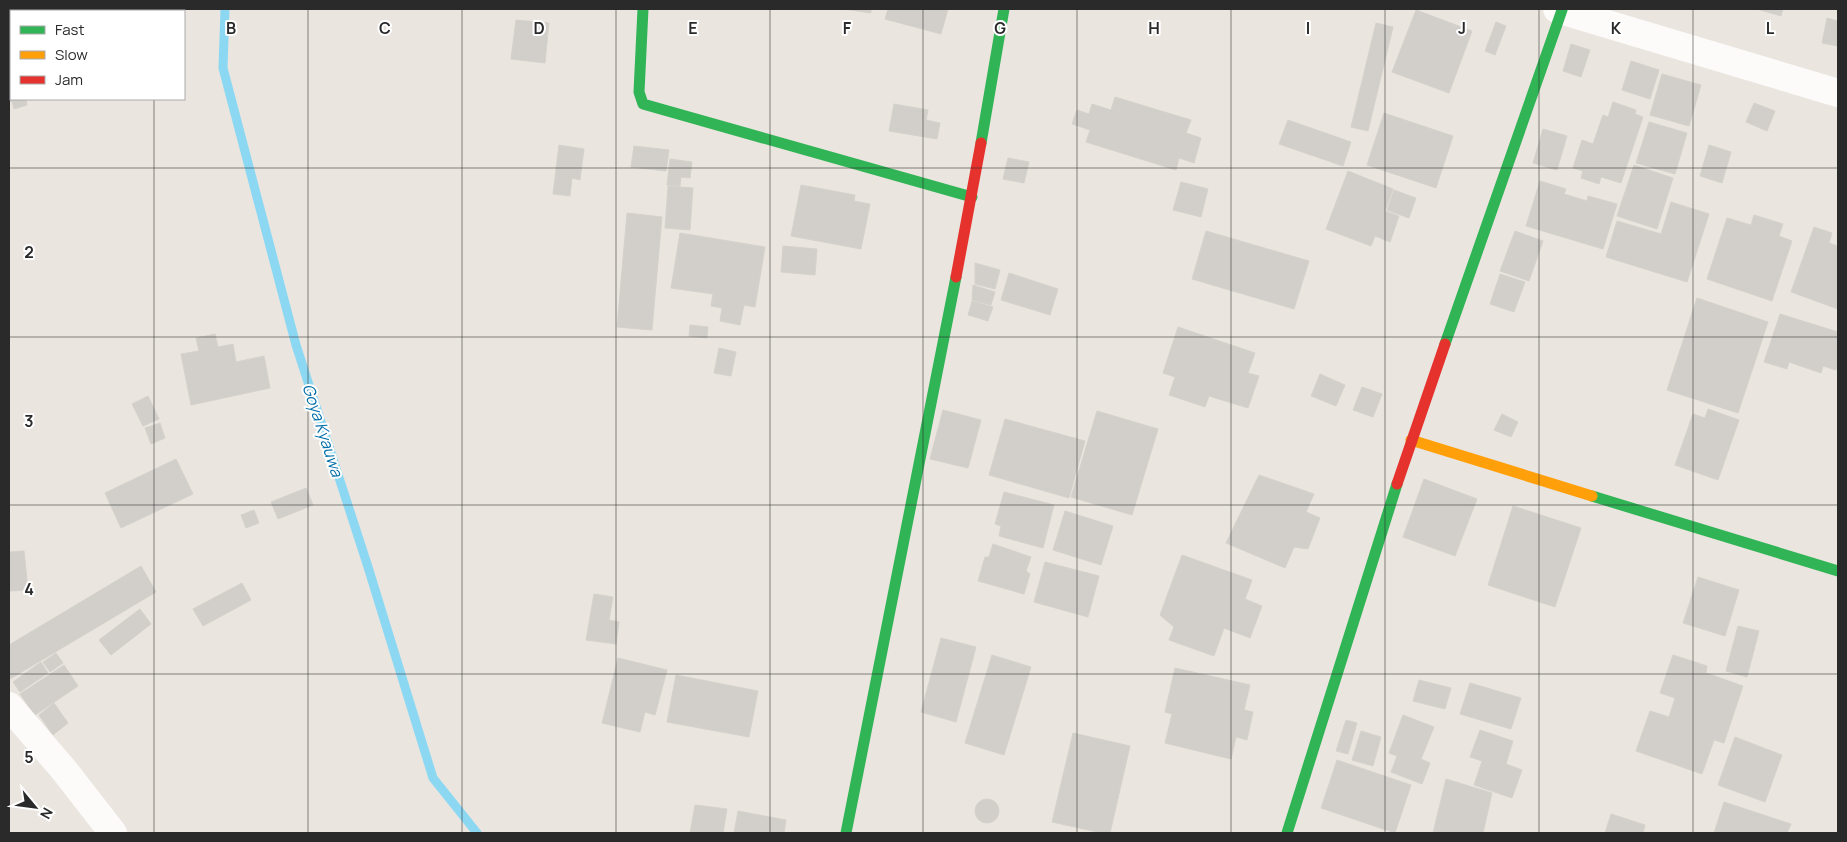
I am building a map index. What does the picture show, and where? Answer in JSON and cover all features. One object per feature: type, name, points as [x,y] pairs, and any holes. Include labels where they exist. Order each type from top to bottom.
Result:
[{"type":"street","points":[[643,9],[639,92],[643,104],[972,196]]},
{"type":"street","points":[[846,833],[972,196],[1004,9]]},
{"type":"street","points":[[1286,833],[1411,440],[1560,9],[1838,93]]},
{"type":"street","points":[[1411,440],[1838,571]]},
{"type":"street","points":[[9,706],[64,770],[113,833]]},
{"type":"building","points":[[844,9],[871,9],[871,13]]},
{"type":"building","points":[[888,9],[948,9],[941,34],[885,19]]},
{"type":"building","points":[[1757,9],[1783,9],[1781,16]]},
{"type":"building","points":[[1416,10],[1472,31],[1449,93],[1392,72]]},
{"type":"building","points":[[1827,18],[1838,21],[1838,46],[1822,43]]},
{"type":"building","points":[[516,20],[549,23],[545,63],[511,59]]},
{"type":"building","points":[[1496,22],[1506,26],[1495,55],[1485,51]]},
{"type":"building","points":[[1376,23],[1393,27],[1368,131],[1351,127]]},
{"type":"building","points":[[9,43],[10,100],[26,100],[27,105],[14,109],[12,101],[9,102]]},
{"type":"building","points":[[1571,44],[1590,50],[1581,77],[1563,71]]},
{"type":"building","points":[[1631,61],[1659,70],[1650,99],[1622,90]]},
{"type":"building","points":[[1662,74],[1701,85],[1689,126],[1650,115]]},
{"type":"building","points":[[1115,97],[1191,120],[1186,133],[1201,138],[1194,163],[1179,158],[1176,170],[1086,142],[1090,130],[1072,124],[1077,110],[1089,114],[1092,104],[1111,110]]},
{"type":"building","points":[[1613,102],[1636,110],[1635,114],[1643,117],[1621,183],[1601,177],[1599,184],[1581,178],[1583,171],[1573,168],[1582,140],[1593,144],[1603,115],[1608,117]]},
{"type":"building","points":[[1754,103],[1775,111],[1767,131],[1746,122]]},
{"type":"building","points":[[894,104],[928,110],[926,120],[940,123],[937,139],[889,131]]},
{"type":"building","points":[[1384,113],[1453,136],[1436,188],[1367,165]]},
{"type":"building","points":[[1288,120],[1351,142],[1343,166],[1279,144]]},
{"type":"building","points":[[1649,122],[1687,133],[1675,174],[1636,163]]},
{"type":"building","points":[[1543,129],[1567,136],[1557,170],[1533,163]]},
{"type":"building","points":[[559,145],[584,149],[580,180],[572,178],[570,196],[553,194]]},
{"type":"building","points":[[1709,145],[1731,152],[1722,183],[1700,176]]},
{"type":"building","points":[[634,146],[669,150],[666,171],[631,167]]},
{"type":"building","points":[[1008,158],[1029,162],[1024,183],[1003,179]]},
{"type":"building","points":[[670,159],[692,162],[690,178],[681,177],[680,186],[667,185]]},
{"type":"building","points":[[1634,165],[1673,178],[1657,229],[1617,216]]},
{"type":"building","points":[[1348,171],[1393,189],[1385,211],[1399,216],[1390,242],[1375,236],[1371,246],[1326,229]]},
{"type":"building","points":[[1540,181],[1566,189],[1564,194],[1587,201],[1588,196],[1617,204],[1603,249],[1526,226]]},
{"type":"building","points":[[1181,182],[1208,189],[1201,217],[1173,210]]},
{"type":"building","points":[[801,185],[855,195],[854,201],[870,204],[861,249],[791,236]]},
{"type":"building","points":[[668,186],[693,188],[690,230],[665,228]]},
{"type":"building","points":[[1394,190],[1416,198],[1409,218],[1387,210]]},
{"type":"building","points":[[1671,202],[1709,214],[1687,282],[1606,257],[1617,221],[1661,234]]},
{"type":"building","points":[[627,213],[662,217],[652,330],[617,327]]},
{"type":"building","points":[[1754,215],[1783,224],[1779,236],[1792,241],[1772,301],[1707,279],[1727,218],[1751,225]]},
{"type":"building","points":[[1814,227],[1832,233],[1829,243],[1838,246],[1838,309],[1791,292]]},
{"type":"building","points":[[1206,231],[1309,261],[1294,309],[1192,279]]},
{"type":"building","points":[[1515,231],[1543,241],[1529,281],[1500,271]]},
{"type":"building","points":[[680,233],[765,247],[755,307],[744,305],[740,325],[720,321],[722,308],[711,306],[713,294],[671,288]]},
{"type":"building","points":[[783,246],[817,249],[815,275],[781,272]]},
{"type":"building","points":[[975,263],[1000,270],[995,289],[975,284]]},
{"type":"building","points":[[1009,273],[1058,289],[1050,315],[1001,300]]},
{"type":"building","points":[[1500,274],[1525,282],[1514,312],[1490,304]]},
{"type":"building","points":[[973,285],[995,292],[991,305],[972,300]]},
{"type":"building","points":[[1697,298],[1768,322],[1738,413],[1667,390]]},
{"type":"building","points":[[972,301],[993,307],[988,321],[968,315]]},
{"type":"building","points":[[1780,314],[1838,332],[1838,362],[1836,370],[1823,366],[1821,373],[1789,362],[1787,369],[1764,362]]},
{"type":"building","points":[[690,325],[708,327],[707,338],[689,336]]},
{"type":"building","points":[[1178,327],[1255,353],[1248,373],[1259,376],[1248,408],[1209,396],[1205,407],[1169,395],[1175,377],[1163,373]]},
{"type":"building","points":[[215,334],[218,347],[233,344],[236,362],[264,356],[270,388],[191,405],[181,354],[199,351],[196,338]]},
{"type":"building","points":[[719,348],[736,352],[731,376],[714,373]]},
{"type":"building","points":[[1320,374],[1345,385],[1336,406],[1311,396]]},
{"type":"building","points":[[1362,387],[1382,394],[1373,417],[1353,410]]},
{"type":"building","points":[[148,396],[159,419],[143,426],[132,404]]},
{"type":"building","points":[[1708,409],[1739,420],[1718,480],[1675,465],[1693,414],[1705,418]]},
{"type":"building","points":[[943,410],[981,420],[968,468],[930,459]]},
{"type":"building","points":[[1097,411],[1158,429],[1132,515],[1071,497]]},
{"type":"building","points":[[1502,414],[1518,422],[1511,437],[1494,430]]},
{"type":"building","points":[[1005,419],[1085,441],[1069,498],[989,475]]},
{"type":"building","points":[[160,423],[165,438],[151,444],[145,428]]},
{"type":"building","points":[[176,459],[193,494],[121,528],[105,493]]},
{"type":"building","points":[[1259,475],[1314,494],[1306,512],[1320,518],[1308,549],[1294,547],[1285,568],[1226,543]]},
{"type":"building","points":[[1424,479],[1477,499],[1455,556],[1403,537]]},
{"type":"building","points":[[306,488],[313,505],[278,519],[271,502]]},
{"type":"building","points":[[1004,492],[1054,505],[1043,548],[999,536],[1001,526],[995,524]]},
{"type":"building","points":[[1513,506],[1581,528],[1555,607],[1488,585]]},
{"type":"building","points":[[254,510],[259,523],[246,528],[241,515]]},
{"type":"building","points":[[1065,511],[1113,526],[1101,565],[1053,550]]},
{"type":"building","points":[[993,544],[1031,557],[1026,571],[1030,574],[1024,594],[978,581],[985,557],[989,557]]},
{"type":"building","points":[[24,551],[28,590],[9,591],[9,552]]},
{"type":"building","points":[[1182,555],[1252,580],[1245,599],[1262,606],[1250,638],[1224,628],[1214,656],[1169,640],[1174,627],[1160,615]]},
{"type":"building","points":[[1045,562],[1099,576],[1088,617],[1034,602]]},
{"type":"building","points":[[141,566],[156,592],[10,679],[9,645]]},
{"type":"building","points":[[1698,577],[1739,590],[1725,636],[1683,623]]},
{"type":"building","points":[[242,583],[251,600],[203,626],[193,609]]},
{"type":"building","points":[[594,594],[613,597],[609,620],[619,622],[616,644],[586,640]]},
{"type":"building","points":[[140,609],[151,624],[111,655],[99,640]]},
{"type":"building","points":[[1738,626],[1759,631],[1747,677],[1726,671]]},
{"type":"building","points":[[941,638],[976,647],[956,722],[921,712]]},
{"type":"building","points":[[56,653],[63,663],[50,672],[43,662]]},
{"type":"building","points":[[992,655],[1031,667],[1004,755],[965,743]]},
{"type":"building","points":[[1673,655],[1707,666],[1706,673],[1743,686],[1724,743],[1714,740],[1702,774],[1636,751],[1650,711],[1669,717],[1675,698],[1660,693]]},
{"type":"building","points":[[618,658],[667,670],[655,715],[645,712],[640,732],[602,723]]},
{"type":"building","points":[[41,662],[48,673],[20,692],[13,682]]},
{"type":"building","points":[[64,665],[78,686],[35,715],[20,694]]},
{"type":"building","points":[[1175,668],[1250,685],[1244,710],[1253,712],[1247,740],[1236,737],[1231,759],[1165,743],[1172,714],[1165,712]]},
{"type":"building","points":[[676,675],[758,691],[749,737],[667,722]]},
{"type":"building","points":[[1419,680],[1451,688],[1445,709],[1413,701]]},
{"type":"building","points":[[1470,683],[1521,698],[1511,729],[1460,714]]},
{"type":"building","points":[[54,703],[68,723],[53,735],[39,715]]},
{"type":"building","points":[[1403,715],[1434,727],[1421,759],[1430,763],[1422,784],[1391,772],[1397,756],[1389,753]]},
{"type":"building","points":[[1346,720],[1357,723],[1348,754],[1336,751]]},
{"type":"building","points":[[1480,730],[1513,741],[1506,764],[1522,770],[1512,798],[1474,785],[1482,761],[1470,757]]},
{"type":"building","points":[[1361,731],[1381,737],[1373,766],[1352,760]]},
{"type":"building","points":[[1073,733],[1130,746],[1110,833],[1052,822]]},
{"type":"building","points":[[1735,737],[1782,755],[1765,802],[1718,785]]},
{"type":"building","points":[[1337,760],[1411,785],[1395,833],[1321,808]]},
{"type":"building","points":[[1446,779],[1492,793],[1483,833],[1433,833]]},
{"type":"building","points":[[987,799],[996,802],[999,811],[996,820],[987,823],[978,820],[975,811],[978,802]]},
{"type":"building","points":[[1724,802],[1791,824],[1787,833],[1714,833]]},
{"type":"building","points":[[695,805],[727,809],[723,833],[690,833]]},
{"type":"building","points":[[738,811],[786,820],[784,833],[734,833]]},
{"type":"building","points":[[1611,814],[1645,825],[1643,833],[1605,833]]},
{"type":"waterway","name":"Goya Kyauwa","points":[[225,9],[223,68],[296,345],[368,567],[433,778],[477,833]]},
{"type":"traffic: fast","points":[[643,9],[639,92],[643,104],[972,197]]},
{"type":"traffic: fast","points":[[981,143],[1004,9]]},
{"type":"traffic: fast","points":[[1445,344],[1562,10]]},
{"type":"traffic: fast","points":[[846,833],[956,277]]},
{"type":"traffic: fast","points":[[1287,833],[1397,484]]},
{"type":"traffic: fast","points":[[1592,496],[1838,571]]},
{"type":"traffic: slow","points":[[1411,440],[1592,496]]},
{"type":"traffic: jam","points":[[956,277],[981,143]]},
{"type":"traffic: jam","points":[[1397,484],[1445,344]]}]
